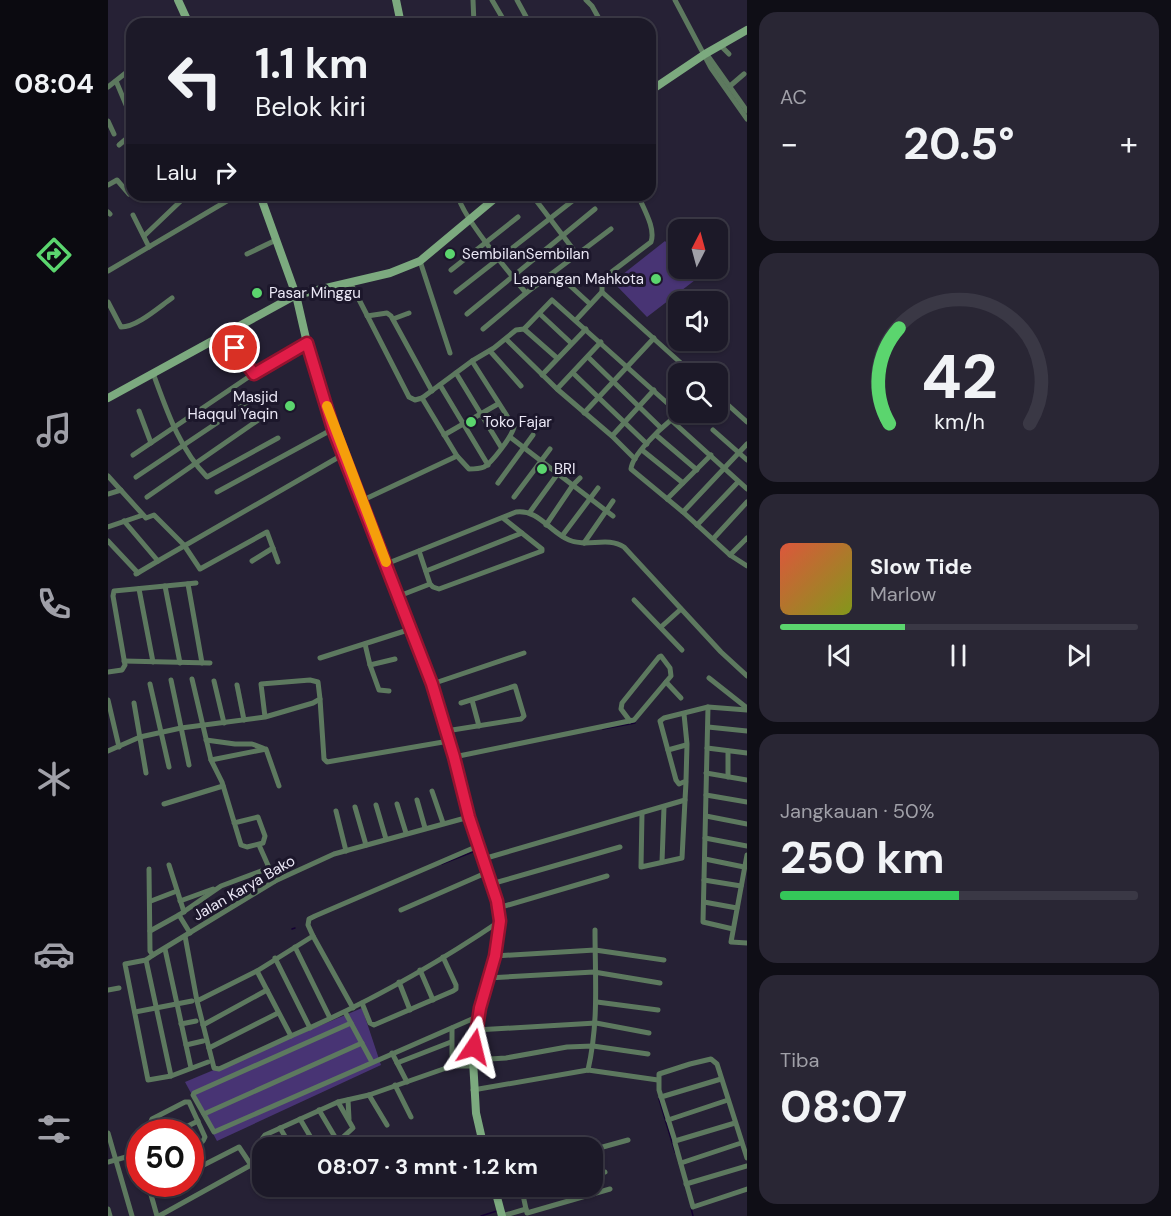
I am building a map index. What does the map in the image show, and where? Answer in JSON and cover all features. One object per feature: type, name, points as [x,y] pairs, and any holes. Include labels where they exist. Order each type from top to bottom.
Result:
[{"type":"main road","points":[[178,0],[186,18]]},
{"type":"main road","points":[[396,0],[400,18]]},
{"type":"main road","points":[[656,87],[705,54],[747,30]]},
{"type":"main road","points":[[262,201],[296,295],[307,343],[333,429],[432,684],[447,731],[469,817],[498,908],[500,921],[495,956],[476,1030],[473,1063],[473,1090],[481,1137]]},
{"type":"main road","points":[[108,399],[296,295],[390,273],[420,261],[492,201]]},
{"type":"main road","points":[[497,1197],[502,1216]]},
{"type":"street","points":[[473,0],[474,18]]},
{"type":"street","points":[[492,0],[502,18]]},
{"type":"street","points":[[517,0],[527,18]]},
{"type":"street","points":[[586,0],[599,18]]},
{"type":"street","points":[[675,0],[711,68],[747,119]]},
{"type":"street","points":[[720,45],[729,54]]},
{"type":"street","points":[[705,54],[744,101],[747,111]]},
{"type":"street","points":[[108,87],[126,74]]},
{"type":"street","points":[[730,86],[744,74]]},
{"type":"street","points":[[116,81],[126,104]]},
{"type":"street","points":[[108,121],[114,134]]},
{"type":"street","points":[[119,145],[126,139]]},
{"type":"street","points":[[108,185],[117,180],[126,191]]},
{"type":"street","points":[[144,236],[180,201]]},
{"type":"street","points":[[108,271],[227,201]]},
{"type":"street","points":[[459,201],[486,242],[526,294]]},
{"type":"street","points":[[537,201],[576,253]]},
{"type":"street","points":[[456,292],[572,201]]},
{"type":"street","points":[[576,320],[602,292],[604,277],[651,242],[653,237],[640,201]]},
{"type":"street","points":[[467,314],[595,209]]},
{"type":"street","points":[[133,215],[149,247]]},
{"type":"street","points":[[451,270],[518,217]]},
{"type":"street","points":[[483,329],[576,253],[610,229]]},
{"type":"street","points":[[248,254],[276,240]]},
{"type":"street","points":[[420,261],[450,352]]},
{"type":"street","points":[[350,282],[409,397],[415,400],[422,398],[472,361],[490,351],[516,330],[524,329],[552,300],[668,403]]},
{"type":"street","points":[[566,282],[590,304]]},
{"type":"street","points":[[602,292],[681,363]]},
{"type":"street","points":[[108,302],[122,327],[126,327],[136,323],[172,298]]},
{"type":"street","points":[[367,316],[387,313],[393,319],[432,391]]},
{"type":"street","points":[[393,319],[409,313]]},
{"type":"street","points":[[540,314],[571,343]]},
{"type":"street","points":[[524,329],[558,358]]},
{"type":"street","points":[[542,375],[586,329]]},
{"type":"street","points":[[227,332],[235,348],[254,374]]},
{"type":"street","points":[[584,413],[654,338]]},
{"type":"street","points":[[506,339],[557,389],[635,459]]},
{"type":"street","points":[[557,389],[601,342]]},
{"type":"street","points":[[133,455],[254,374],[307,343]]},
{"type":"street","points":[[490,351],[521,386]]},
{"type":"street","points":[[588,357],[661,428]]},
{"type":"street","points":[[422,398],[457,456],[469,469],[478,469],[488,465],[510,437],[514,427],[472,361]]},
{"type":"street","points":[[153,373],[173,428],[207,477],[278,438]]},
{"type":"street","points":[[456,373],[501,447]]},
{"type":"street","points":[[573,373],[647,444]]},
{"type":"street","points":[[440,384],[488,465]]},
{"type":"street","points":[[612,436],[654,390]]},
{"type":"street","points":[[136,477],[257,396]]},
{"type":"street","points":[[444,435],[498,404]]},
{"type":"street","points":[[728,405],[747,422]]},
{"type":"street","points":[[139,411],[151,443]]},
{"type":"street","points":[[147,497],[264,416]]},
{"type":"street","points":[[668,422],[642,450],[631,468],[730,555],[747,566]]},
{"type":"street","points":[[674,423],[747,489]]},
{"type":"street","points":[[217,492],[333,429]]},
{"type":"street","points":[[713,430],[747,460]]},
{"type":"street","points":[[498,483],[533,435]]},
{"type":"street","points":[[656,435],[697,470]]},
{"type":"street","points":[[510,437],[612,516]]},
{"type":"street","points":[[683,512],[747,444]]},
{"type":"street","points":[[514,497],[550,449]]},
{"type":"street","points":[[642,450],[683,483]]},
{"type":"street","points":[[108,541],[137,574],[344,454]]},
{"type":"street","points":[[667,500],[711,455]]},
{"type":"street","points":[[362,501],[457,456]]},
{"type":"street","points":[[530,512],[564,465]]},
{"type":"street","points":[[108,476],[146,518],[154,515],[184,545],[200,569],[267,532],[278,562]]},
{"type":"street","points":[[546,525],[580,478]]},
{"type":"street","points":[[697,525],[738,482]]},
{"type":"street","points":[[562,536],[598,488]]},
{"type":"street","points":[[108,494],[121,490]]},
{"type":"street","points":[[584,543],[613,501]]},
{"type":"street","points":[[713,539],[747,502]]},
{"type":"street","points":[[386,564],[516,512],[530,512],[562,536],[578,543],[617,542],[624,546],[721,652],[747,676]]},
{"type":"street","points":[[108,527],[143,515]]},
{"type":"street","points":[[419,551],[430,584],[433,588],[439,589],[542,551],[503,518]]},
{"type":"street","points":[[124,522],[158,561]]},
{"type":"street","points":[[426,572],[522,534]]},
{"type":"street","points":[[730,555],[747,538]]},
{"type":"street","points":[[252,561],[273,548]]},
{"type":"street","points":[[108,672],[122,670],[124,661],[113,593],[116,590],[196,583]]},
{"type":"street","points":[[188,584],[202,663]]},
{"type":"street","points":[[399,596],[430,584]]},
{"type":"street","points":[[165,586],[180,663]]},
{"type":"street","points":[[139,589],[153,662]]},
{"type":"street","points":[[634,600],[682,650]]},
{"type":"street","points":[[661,627],[681,609]]},
{"type":"street","points":[[320,658],[411,629]]},
{"type":"street","points":[[365,644],[379,690],[389,691]]},
{"type":"street","points":[[432,684],[525,653]]},
{"type":"street","points":[[454,757],[630,721],[637,718],[672,673],[665,661],[659,657],[622,703],[621,709],[630,721]]},
{"type":"street","points":[[370,665],[395,659]]},
{"type":"street","points":[[124,661],[210,663]]},
{"type":"street","points":[[709,678],[747,709]]},
{"type":"street","points":[[192,679],[211,760],[223,786],[234,823],[242,846],[263,843],[265,836],[258,817],[234,823]]},
{"type":"street","points":[[171,680],[189,765]]},
{"type":"street","points":[[265,717],[261,684],[316,680],[320,699],[324,759],[327,762],[449,741]]},
{"type":"street","points":[[214,681],[225,723]]},
{"type":"street","points":[[666,682],[681,698]]},
{"type":"street","points":[[150,684],[169,767]]},
{"type":"street","points":[[237,685],[244,720]]},
{"type":"street","points":[[447,731],[521,719],[524,713],[515,686],[461,703]]},
{"type":"street","points":[[108,751],[140,737],[182,728],[265,717],[320,699]]},
{"type":"street","points":[[108,700],[119,747]]},
{"type":"street","points":[[472,700],[479,726]]},
{"type":"street","points":[[134,704],[146,772]]},
{"type":"street","points":[[686,781],[679,784],[677,782],[660,721],[708,707],[747,709]]},
{"type":"street","points":[[708,707],[703,919],[705,924],[733,929]]},
{"type":"street","points":[[642,813],[641,867],[683,857],[687,746],[684,714]]},
{"type":"street","points":[[708,727],[747,731]]},
{"type":"street","points":[[206,740],[252,744],[268,751],[279,786]]},
{"type":"street","points":[[668,750],[687,746]]},
{"type":"street","points":[[707,748],[747,753]]},
{"type":"street","points":[[211,760],[264,749]]},
{"type":"street","points":[[728,751],[728,777]]},
{"type":"street","points":[[706,773],[747,780]]},
{"type":"street","points":[[164,804],[223,786]]},
{"type":"street","points":[[432,791],[443,823]]},
{"type":"street","points":[[706,795],[747,802]]},
{"type":"street","points":[[417,800],[425,828]]},
{"type":"street","points":[[483,859],[686,800]]},
{"type":"street","points":[[397,804],[406,833]]},
{"type":"street","points":[[376,805],[386,839]]},
{"type":"street","points":[[355,807],[366,844]]},
{"type":"street","points":[[662,862],[664,807]]},
{"type":"street","points":[[336,811],[346,851]]},
{"type":"street","points":[[706,816],[747,824]]},
{"type":"street","name":"Jalan Karya Bako","points":[[135,1011],[125,964],[146,960],[275,881],[334,854],[469,817]]},
{"type":"street","points":[[705,838],[747,846]]},
{"type":"street","points":[[259,845],[275,881]]},
{"type":"street","points":[[353,1008],[313,936],[308,925],[309,919],[478,846]]},
{"type":"street","points":[[491,884],[620,847]]},
{"type":"street","points":[[747,855],[731,942],[747,943]]},
{"type":"street","points":[[705,859],[744,867]]},
{"type":"street","points":[[169,865],[188,934],[195,1001],[214,1068],[217,1070],[353,1008],[443,957],[500,921]]},
{"type":"street","points":[[180,902],[269,868]]},
{"type":"street","points":[[149,869],[150,951],[153,955]]},
{"type":"street","points":[[401,909],[488,872]]},
{"type":"street","points":[[498,908],[607,876]]},
{"type":"street","points":[[704,880],[741,886]]},
{"type":"street","points":[[150,931],[182,914],[221,886]]},
{"type":"street","points":[[151,901],[177,891]]},
{"type":"street","points":[[704,902],[737,908]]},
{"type":"street","points":[[588,1070],[596,1023],[595,930]]},
{"type":"street","points":[[208,1062],[171,1076],[148,1080],[135,1011],[195,1001],[257,971],[313,936]]},
{"type":"street","points":[[295,947],[330,1018]]},
{"type":"street","points":[[165,949],[191,1068]]},
{"type":"street","points":[[495,956],[595,950],[664,960]]},
{"type":"street","points":[[362,1003],[372,1025],[456,989],[443,957]]},
{"type":"street","points":[[275,958],[310,1028]]},
{"type":"street","points":[[146,960],[171,1076]]},
{"type":"street","points":[[420,970],[433,1000]]},
{"type":"street","points":[[257,971],[291,1036]]},
{"type":"street","points":[[488,978],[594,972],[660,983]]},
{"type":"street","points":[[399,982],[410,1010]]},
{"type":"street","points":[[108,990],[119,988]]},
{"type":"street","points":[[203,1025],[267,990]]},
{"type":"street","points":[[597,1002],[658,1010]]},
{"type":"street","points":[[345,1012],[372,1062]]},
{"type":"street","points":[[209,1048],[278,1013]]},
{"type":"street","points":[[351,1023],[194,1093],[213,1132],[479,1016]]},
{"type":"street","points":[[181,1024],[196,1021]]},
{"type":"street","points":[[476,1030],[596,1023],[649,1033]]},
{"type":"street","points":[[452,1028],[452,1066]]},
{"type":"street","points":[[186,1045],[203,1041]]},
{"type":"street","points":[[398,1064],[451,1042]]},
{"type":"street","points":[[204,1114],[362,1043]]},
{"type":"street","points":[[263,1137],[265,1134],[338,1102],[369,1095],[452,1066],[567,1047],[593,1046],[648,1054]]},
{"type":"street","points":[[392,1053],[407,1082]]},
{"type":"street","points":[[747,1158],[717,1064],[711,1059],[660,1073],[658,1080],[661,1097],[693,1207],[747,1189]]},
{"type":"street","points":[[473,1090],[588,1070],[658,1080]]},
{"type":"street","points":[[661,1097],[721,1079]]},
{"type":"street","points":[[395,1085],[411,1118]]},
{"type":"street","points":[[369,1095],[387,1125]]},
{"type":"street","points":[[344,1137],[352,1130],[348,1100]]},
{"type":"street","points":[[668,1120],[728,1100]]},
{"type":"street","points":[[152,1119],[187,1101],[191,1104],[197,1119]]},
{"type":"street","points":[[338,1102],[349,1120]]},
{"type":"street","points":[[319,1110],[335,1137]]},
{"type":"street","points":[[300,1119],[310,1137]]},
{"type":"street","points":[[675,1141],[735,1122]]},
{"type":"street","points":[[280,1128],[285,1137]]},
{"type":"street","points":[[108,1133],[132,1216]]},
{"type":"street","points":[[603,1147],[628,1140]]},
{"type":"street","points":[[681,1163],[741,1143]]},
{"type":"street","points":[[152,1197],[158,1216],[251,1166],[240,1147],[204,1165]]},
{"type":"street","points":[[108,1162],[126,1156]]},
{"type":"street","points":[[686,1184],[747,1166]]},
{"type":"street","points":[[523,1197],[527,1213],[610,1190]]},
{"type":"street","points":[[108,1209],[110,1216]]},
{"type":"street","points":[[502,1216],[526,1209]]},
{"type":"shaded area","name":"Lapangan Mahkota","points":[[665,241],[668,244],[668,279],[696,279],[681,291],[668,291],[668,301],[647,317],[613,282]]},
{"type":"shaded area","points":[[362,1008],[381,1065],[217,1141],[185,1082]]},
{"type":"waterway","points":[[603,729],[635,723]]},
{"type":"waterway","points":[[458,758],[487,855]]},
{"type":"waterway","points":[[442,864],[475,851]]},
{"type":"waterway","points":[[472,1016],[495,934]]},
{"type":"waterway","points":[[470,1055],[472,1021]]},
{"type":"waterway","points":[[659,1099],[675,1152]]},
{"type":"waterway","points":[[691,1208],[693,1216]]},
{"type":"waterway","points":[[481,1216],[497,1211]]},
{"type":"slow traffic","points":[[327,406],[333,429],[386,562]]},
{"type":"place","name":"SembilanSembilan","points":[[450,254]]},
{"type":"place","name":"Lapangan Mahkota","points":[[656,279]]},
{"type":"place","name":"Pasar Minggu","points":[[257,293]]},
{"type":"place","name":"Masjid Haqqul Yaqin","points":[[290,406]]},
{"type":"place","name":"Toko Fajar","points":[[471,422]]},
{"type":"place","name":"BRI","points":[[542,469]]},
{"type":"route","points":[[235,348],[254,374],[307,343],[333,429],[432,684],[454,757],[459,784],[497,901],[500,921],[495,956],[480,1008],[474,1047]]}]
